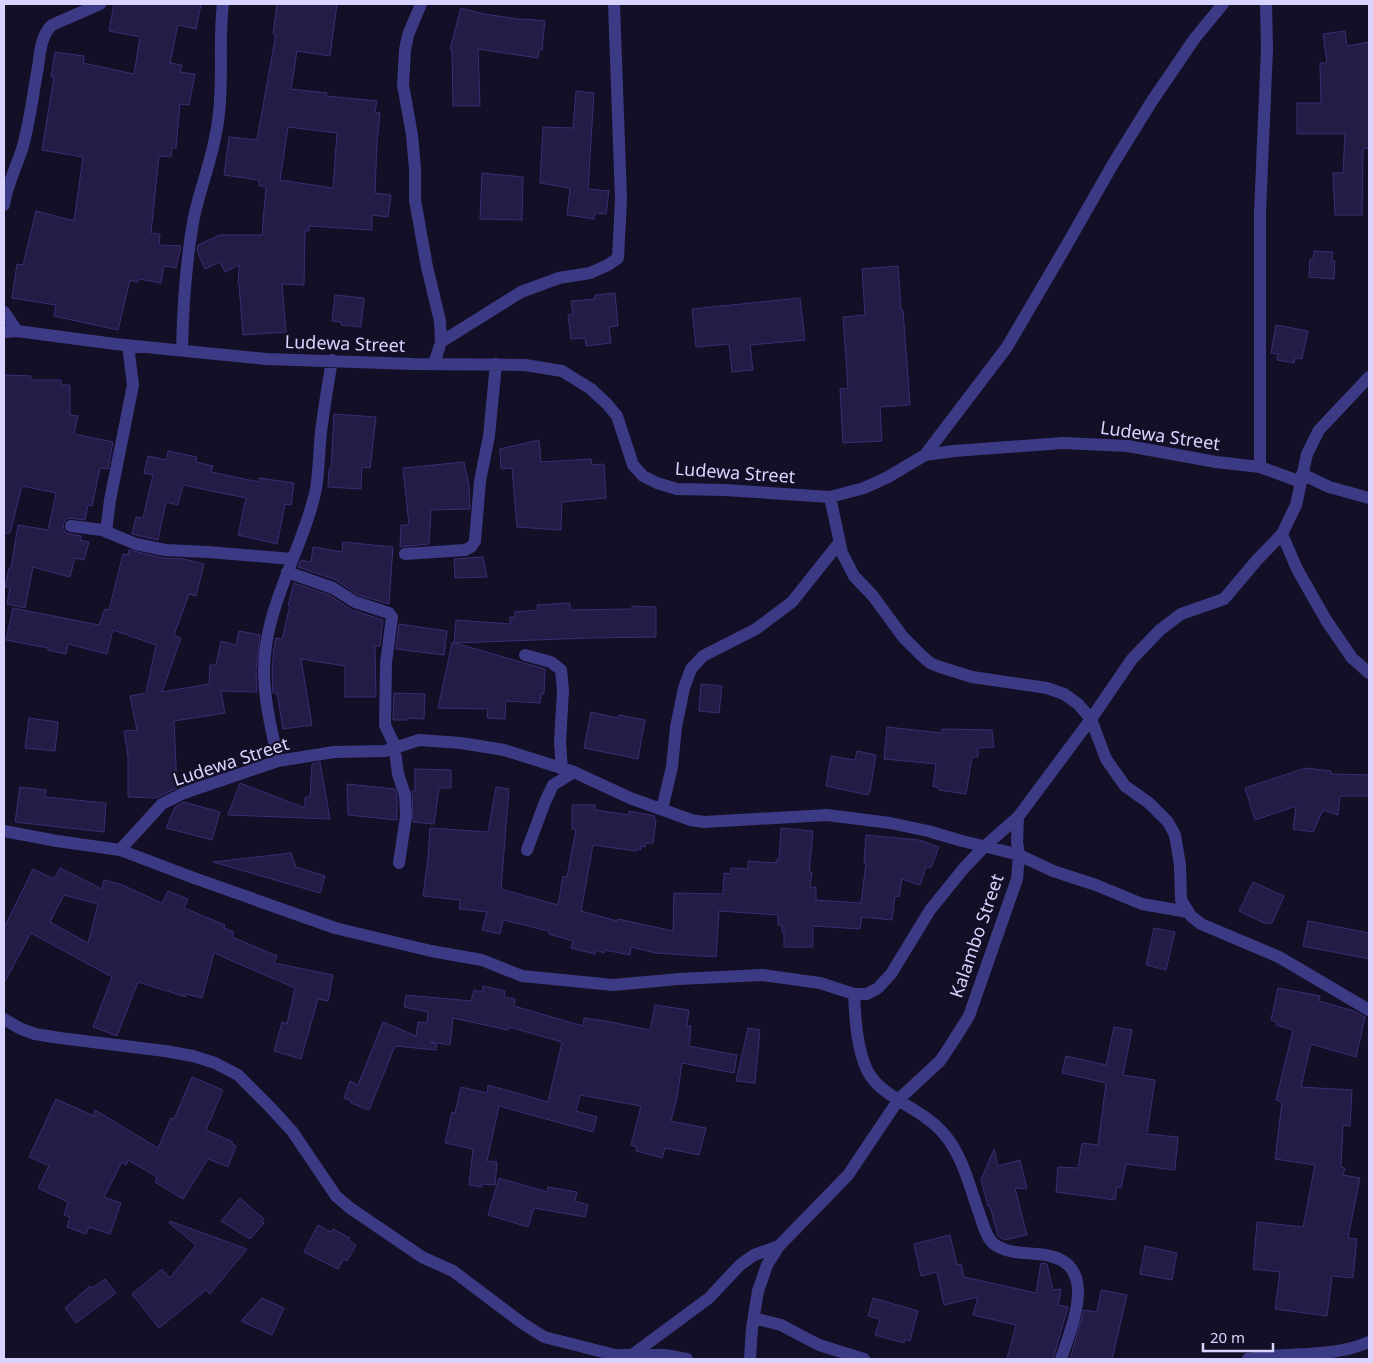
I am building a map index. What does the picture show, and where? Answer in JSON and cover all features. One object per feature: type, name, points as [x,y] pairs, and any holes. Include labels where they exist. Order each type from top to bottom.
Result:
[{"type":"street","points":[[4,205],[5,194],[22,149],[30,119],[44,36],[52,25],[100,4]]},
{"type":"street","points":[[182,349],[183,302],[194,219],[217,130],[220,108],[220,33],[223,4]]},
{"type":"street","points":[[421,4],[408,35],[405,50],[404,85],[413,144],[415,200],[440,321],[441,342],[434,364]]},
{"type":"street","points":[[441,342],[521,292],[559,278],[590,273],[618,258],[621,199],[614,4]]},
{"type":"street","points":[[925,456],[1006,347],[1112,164],[1152,100],[1195,38],[1223,4]]},
{"type":"street","points":[[1260,467],[1260,213],[1267,49],[1266,4]]},
{"type":"street","points":[[4,312],[10,331]]},
{"type":"street","name":"Ludewa Street","points":[[10,331],[266,359],[525,365],[562,371],[591,389],[617,416],[633,465],[643,476],[656,483],[677,489],[725,490],[830,497],[864,488],[925,456],[995,447],[1092,443],[1128,446],[1216,462],[1260,467],[1369,498]]},
{"type":"street","points":[[106,532],[110,500],[133,385],[128,345]]},
{"type":"street","points":[[278,761],[266,698],[264,671],[269,634],[278,596],[304,530],[316,488],[321,430],[332,360]]},
{"type":"street","points":[[405,554],[464,550],[471,547],[475,541],[480,481],[488,443],[496,364]]},
{"type":"street","points":[[4,831],[120,850],[335,928],[431,951],[482,960],[522,976],[613,985],[679,979],[762,975],[820,982],[854,994],[868,994],[878,988],[891,974],[930,910],[964,868],[985,846],[1018,817],[1132,659],[1160,630],[1181,614],[1224,599],[1282,534],[1296,505],[1306,454],[1319,430],[1369,377]]},
{"type":"street","points":[[830,497],[842,553],[854,576],[872,596],[903,637],[930,663],[972,677],[1010,681],[1047,688],[1064,694],[1078,704],[1091,718],[1106,759],[1125,786],[1149,803],[1168,822],[1175,835],[1180,865],[1181,900],[1188,912],[1201,924],[1279,957],[1369,1010]]},
{"type":"street","points":[[71,526],[93,528],[136,544],[165,550],[292,559]]},
{"type":"street","points":[[1282,534],[1297,569],[1326,620],[1352,658],[1369,672]]},
{"type":"street","points":[[662,809],[672,767],[676,727],[684,688],[691,669],[703,656],[756,629],[792,602],[839,543]]},
{"type":"street","points":[[287,572],[333,588],[355,602],[389,613],[392,617],[385,682],[385,725],[392,738],[398,774],[405,795],[406,816],[399,863]]},
{"type":"street","points":[[525,656],[551,662],[560,670],[564,690],[560,743],[568,771],[553,785],[528,850]]},
{"type":"street","name":"Ludewa Street","points":[[120,850],[162,804],[184,794],[278,761],[334,752],[375,752],[393,749],[418,740],[461,743],[504,750],[568,771],[630,798],[691,820],[704,822],[804,816],[841,816],[928,831],[1019,855],[1036,864],[1096,885],[1142,904],[1188,912]]},
{"type":"street","name":"Kalambo Street","points":[[750,1359],[754,1318],[761,1279],[779,1246],[848,1175],[899,1099],[940,1061],[968,1016],[1017,879],[1019,855],[1017,842],[1018,817]]},
{"type":"street","points":[[854,994],[855,1017],[866,1067],[876,1084],[934,1123],[944,1133],[956,1150],[985,1229],[993,1243],[1004,1250],[1049,1255],[1059,1258],[1066,1262],[1075,1272],[1078,1286],[1078,1306],[1061,1359]]},
{"type":"street","points":[[4,1019],[35,1034],[164,1050],[215,1063],[238,1076],[292,1131],[336,1196],[350,1208],[422,1257],[453,1271],[522,1323],[544,1337],[612,1357],[665,1355],[687,1359]]},
{"type":"street","points":[[632,1355],[709,1298],[740,1265],[754,1255],[779,1246]]},
{"type":"street","points":[[754,1318],[781,1326],[819,1345],[864,1359]]},
{"type":"street","points":[[1248,1359],[1265,1356],[1310,1355],[1344,1350],[1369,1342]]},
{"type":"building","points":[[114,4],[201,4],[196,29],[178,25],[170,63],[182,65],[180,72],[195,74],[189,105],[180,104],[176,148],[172,148],[171,157],[159,156],[151,233],[160,234],[159,245],[181,246],[176,268],[164,266],[161,283],[139,279],[138,282],[130,280],[118,330],[54,316],[56,305],[12,298],[17,264],[23,265],[36,211],[74,221],[83,157],[42,150],[54,77],[51,77],[55,52],[84,56],[83,63],[134,74],[140,37],[109,31]]},
{"type":"building","points":[[277,4],[337,4],[330,56],[297,51],[291,89],[327,93],[326,96],[377,101],[375,112],[380,113],[375,193],[391,195],[388,217],[372,215],[372,230],[309,226],[309,231],[305,231],[304,285],[282,284],[286,332],[243,335],[238,285],[239,265],[225,272],[220,262],[205,269],[197,251],[198,245],[220,235],[262,235],[266,186],[259,186],[259,180],[224,175],[229,137],[257,140],[275,39],[275,34],[273,34]],"holes":[[[288,127],[337,133],[333,188],[280,180]]]},
{"type":"building","points":[[461,8],[484,14],[545,21],[542,50],[539,49],[538,58],[478,49],[480,106],[453,106],[452,50],[450,49]]},
{"type":"building","points":[[1345,31],[1347,46],[1369,42],[1369,148],[1363,149],[1362,215],[1335,215],[1333,173],[1343,173],[1345,134],[1297,134],[1297,103],[1321,103],[1320,63],[1327,63],[1323,34]]},
{"type":"building","points":[[576,91],[594,93],[588,189],[609,191],[606,214],[595,213],[594,219],[567,215],[570,188],[540,183],[543,127],[573,128]]},
{"type":"building","points":[[482,173],[523,177],[522,220],[480,219]]},
{"type":"building","points":[[1314,251],[1333,252],[1332,261],[1335,261],[1334,279],[1309,277],[1310,259],[1313,260]]},
{"type":"building","points":[[898,266],[910,405],[880,407],[882,441],[843,443],[840,389],[848,388],[843,317],[865,315],[862,269]]},
{"type":"building","points":[[615,293],[618,326],[609,327],[611,343],[586,346],[585,338],[571,339],[568,315],[573,314],[571,301],[595,299],[595,295]]},
{"type":"building","points":[[335,295],[364,298],[361,327],[341,325],[341,322],[332,321]]},
{"type":"building","points":[[800,298],[805,340],[750,345],[753,370],[732,372],[729,344],[696,347],[692,309]]},
{"type":"building","points":[[1276,325],[1308,331],[1302,359],[1295,358],[1294,363],[1277,360],[1278,354],[1271,353]]},
{"type":"building","points":[[4,375],[31,376],[31,380],[61,380],[61,385],[70,385],[70,415],[78,416],[74,434],[113,442],[108,469],[100,468],[92,506],[88,505],[85,520],[68,518],[63,524],[66,533],[81,536],[80,540],[89,542],[84,560],[75,558],[70,577],[33,567],[25,608],[7,604],[10,588],[5,587],[9,568],[11,568],[18,525],[48,530],[56,493],[22,486],[10,533],[4,533]]},
{"type":"building","points":[[334,414],[376,417],[370,468],[362,467],[361,489],[328,487],[329,469],[331,469]]},
{"type":"building","points":[[539,440],[541,462],[591,459],[592,465],[604,464],[606,498],[562,502],[561,530],[517,527],[512,468],[501,469],[500,449]]},
{"type":"building","points":[[168,451],[197,457],[196,462],[213,466],[211,472],[259,482],[259,478],[294,483],[291,505],[285,504],[277,544],[238,535],[246,498],[183,485],[178,505],[166,502],[158,540],[132,534],[136,517],[143,518],[153,475],[144,473],[148,456],[166,460]]},
{"type":"building","points":[[464,462],[469,485],[470,509],[431,510],[429,544],[400,547],[401,525],[409,525],[403,468]]},
{"type":"building","points":[[343,542],[393,547],[389,604],[358,595],[336,580],[298,567],[301,560],[311,562],[313,547],[342,552]]},
{"type":"building","points":[[129,550],[163,558],[184,559],[204,564],[196,596],[189,594],[174,635],[181,638],[162,692],[209,684],[210,665],[216,665],[221,641],[236,645],[239,631],[260,635],[256,671],[257,692],[221,691],[225,713],[174,721],[177,788],[156,798],[128,797],[128,757],[124,731],[137,730],[130,696],[146,693],[156,645],[113,630],[107,654],[68,644],[66,654],[48,650],[48,648],[6,640],[13,608],[99,625],[105,609],[109,610],[123,554],[128,555]]},
{"type":"building","points":[[483,557],[487,577],[455,578],[454,559]]},
{"type":"building","points":[[294,583],[329,595],[352,610],[383,620],[380,646],[375,646],[376,697],[345,697],[345,666],[301,659],[312,725],[283,729],[277,693],[273,693],[272,671],[276,638],[282,639]]},
{"type":"building","points":[[570,603],[570,610],[632,609],[632,606],[656,607],[656,637],[455,643],[545,669],[544,694],[541,694],[540,703],[506,701],[505,719],[487,718],[488,709],[438,708],[452,643],[454,643],[456,620],[510,624],[510,617],[515,617],[515,612],[538,610],[537,605]]},
{"type":"building","points":[[399,624],[447,631],[444,655],[396,649]]},
{"type":"building","points":[[701,684],[722,686],[719,713],[699,711]]},
{"type":"building","points":[[394,693],[425,694],[424,719],[408,718],[408,720],[393,720]]},
{"type":"building","points":[[591,712],[618,718],[619,715],[645,720],[638,759],[584,748]]},
{"type":"building","points":[[29,718],[58,722],[55,751],[25,748]]},
{"type":"building","points":[[887,727],[942,733],[942,729],[992,730],[994,747],[978,748],[978,757],[972,757],[966,794],[939,790],[939,788],[933,786],[936,764],[884,759]]},
{"type":"building","points":[[857,751],[876,755],[868,795],[826,786],[831,756],[855,760]]},
{"type":"building","points":[[320,762],[330,819],[228,815],[240,783],[305,808],[305,797],[310,797],[312,764]]},
{"type":"building","points":[[1306,768],[1331,771],[1331,774],[1369,775],[1369,796],[1340,796],[1338,815],[1323,810],[1313,832],[1293,829],[1296,806],[1255,820],[1245,788]]},
{"type":"building","points":[[415,769],[451,770],[451,788],[439,788],[434,824],[413,822],[412,791],[415,791]]},
{"type":"building","points":[[347,784],[395,789],[397,796],[397,820],[348,815]]},
{"type":"building","points":[[20,787],[46,790],[45,797],[106,803],[104,832],[15,822]]},
{"type":"building","points":[[496,787],[509,789],[501,889],[558,905],[563,876],[567,877],[576,829],[572,829],[572,805],[595,805],[595,810],[629,815],[629,811],[655,816],[653,843],[646,843],[645,847],[641,846],[641,850],[636,849],[636,851],[593,845],[581,911],[617,921],[618,919],[673,931],[674,893],[723,894],[724,873],[731,874],[731,868],[748,869],[748,861],[776,863],[776,860],[779,860],[781,828],[813,831],[809,872],[812,872],[810,888],[816,887],[816,900],[861,903],[866,863],[864,863],[866,835],[919,840],[939,847],[931,868],[926,867],[920,885],[902,879],[899,897],[895,896],[892,920],[862,917],[860,929],[813,926],[813,947],[784,947],[784,932],[782,932],[782,925],[778,925],[778,915],[719,911],[716,957],[656,953],[631,947],[630,955],[605,950],[604,953],[596,950],[595,954],[571,948],[573,941],[549,934],[549,931],[503,920],[500,934],[482,930],[487,912],[459,909],[460,900],[423,896],[430,828],[488,832]]},
{"type":"building","points":[[184,802],[220,812],[212,840],[166,828],[175,807]]},
{"type":"building","points":[[291,853],[296,867],[325,876],[320,893],[213,862]]},
{"type":"building","points":[[60,868],[102,889],[104,880],[120,884],[162,903],[168,891],[188,899],[184,908],[225,925],[224,928],[234,932],[232,937],[277,956],[274,963],[333,975],[328,1001],[318,999],[301,1059],[274,1051],[282,1022],[287,1024],[295,988],[214,953],[202,998],[186,994],[186,997],[138,982],[117,1036],[93,1027],[112,977],[31,933],[4,983],[4,928],[33,869],[54,879]],"holes":[[[64,895],[98,904],[88,943],[50,922]]]},
{"type":"building","points":[[1253,882],[1284,896],[1272,923],[1264,923],[1239,911]]},
{"type":"building","points":[[1308,921],[1369,933],[1369,959],[1303,946]]},
{"type":"building","points":[[1154,928],[1175,932],[1166,970],[1146,965]]},
{"type":"building","points":[[483,986],[505,991],[504,997],[515,999],[514,1006],[583,1026],[584,1018],[650,1030],[655,1005],[689,1010],[687,1026],[691,1026],[689,1046],[737,1055],[734,1073],[682,1063],[677,1098],[671,1121],[706,1128],[699,1155],[665,1148],[662,1158],[636,1151],[637,1147],[631,1145],[641,1106],[580,1095],[576,1111],[597,1117],[593,1132],[499,1106],[487,1161],[497,1162],[495,1185],[482,1184],[482,1187],[469,1185],[473,1149],[445,1143],[452,1112],[455,1113],[461,1087],[487,1093],[488,1085],[548,1102],[562,1042],[509,1027],[508,1030],[453,1018],[450,1045],[430,1042],[437,1045],[436,1050],[395,1046],[369,1110],[344,1098],[350,1081],[358,1085],[383,1022],[416,1036],[418,1022],[427,1023],[428,1012],[404,1007],[406,995],[471,1001],[474,990],[482,992]]},
{"type":"building","points":[[1278,988],[1320,996],[1319,1001],[1354,1011],[1365,1017],[1356,1057],[1311,1044],[1301,1087],[1352,1090],[1350,1126],[1343,1125],[1341,1167],[1345,1168],[1343,1175],[1360,1178],[1348,1238],[1357,1239],[1353,1278],[1332,1276],[1327,1316],[1275,1309],[1280,1272],[1253,1269],[1257,1222],[1303,1227],[1315,1165],[1275,1159],[1282,1102],[1276,1100],[1293,1030],[1276,1025],[1277,1022],[1271,1020]]},
{"type":"building","points":[[1114,1027],[1132,1030],[1123,1075],[1155,1080],[1147,1134],[1178,1137],[1175,1170],[1126,1164],[1121,1188],[1117,1187],[1115,1200],[1056,1192],[1058,1167],[1078,1168],[1082,1143],[1098,1145],[1106,1083],[1062,1073],[1066,1056],[1106,1065]]},
{"type":"building","points":[[748,1028],[760,1030],[755,1083],[736,1081]]},
{"type":"building","points":[[192,1077],[223,1090],[206,1130],[233,1142],[232,1144],[236,1146],[228,1167],[208,1159],[183,1199],[155,1182],[157,1177],[128,1160],[126,1165],[122,1162],[104,1197],[121,1203],[110,1234],[89,1227],[86,1234],[67,1227],[70,1217],[64,1215],[68,1202],[38,1188],[49,1166],[29,1157],[56,1099],[94,1116],[95,1110],[158,1148],[171,1118],[174,1119]]},
{"type":"building","points":[[994,1149],[998,1166],[1020,1160],[1027,1189],[1015,1188],[1027,1235],[1004,1240],[998,1236],[981,1180]]},
{"type":"building","points":[[499,1178],[547,1192],[548,1187],[577,1192],[575,1201],[588,1205],[585,1217],[534,1208],[528,1227],[488,1215]]},
{"type":"building","points":[[240,1198],[264,1219],[262,1222],[264,1223],[250,1239],[221,1221]]},
{"type":"building","points":[[170,1221],[247,1249],[210,1294],[206,1290],[159,1328],[132,1294],[162,1269],[170,1278],[196,1245],[169,1223]]},
{"type":"building","points":[[318,1225],[331,1232],[333,1229],[350,1238],[348,1240],[356,1245],[347,1261],[344,1259],[338,1269],[304,1252]]},
{"type":"building","points":[[950,1235],[957,1265],[961,1264],[964,1277],[1036,1293],[1041,1263],[1047,1264],[1053,1290],[1061,1289],[1058,1305],[1068,1307],[1053,1359],[1007,1359],[1016,1325],[973,1315],[978,1297],[944,1305],[937,1272],[921,1276],[914,1244]]},
{"type":"building","points":[[1145,1246],[1177,1253],[1172,1280],[1140,1274]]},
{"type":"building","points":[[105,1279],[116,1293],[76,1323],[65,1308],[90,1286],[92,1288]]},
{"type":"building","points":[[1101,1290],[1127,1295],[1112,1359],[1070,1359],[1084,1310],[1097,1312]]},
{"type":"building","points":[[262,1298],[284,1308],[272,1335],[241,1321]]},
{"type":"building","points":[[873,1298],[918,1311],[910,1341],[905,1339],[904,1343],[875,1335],[880,1319],[868,1316]]}]
